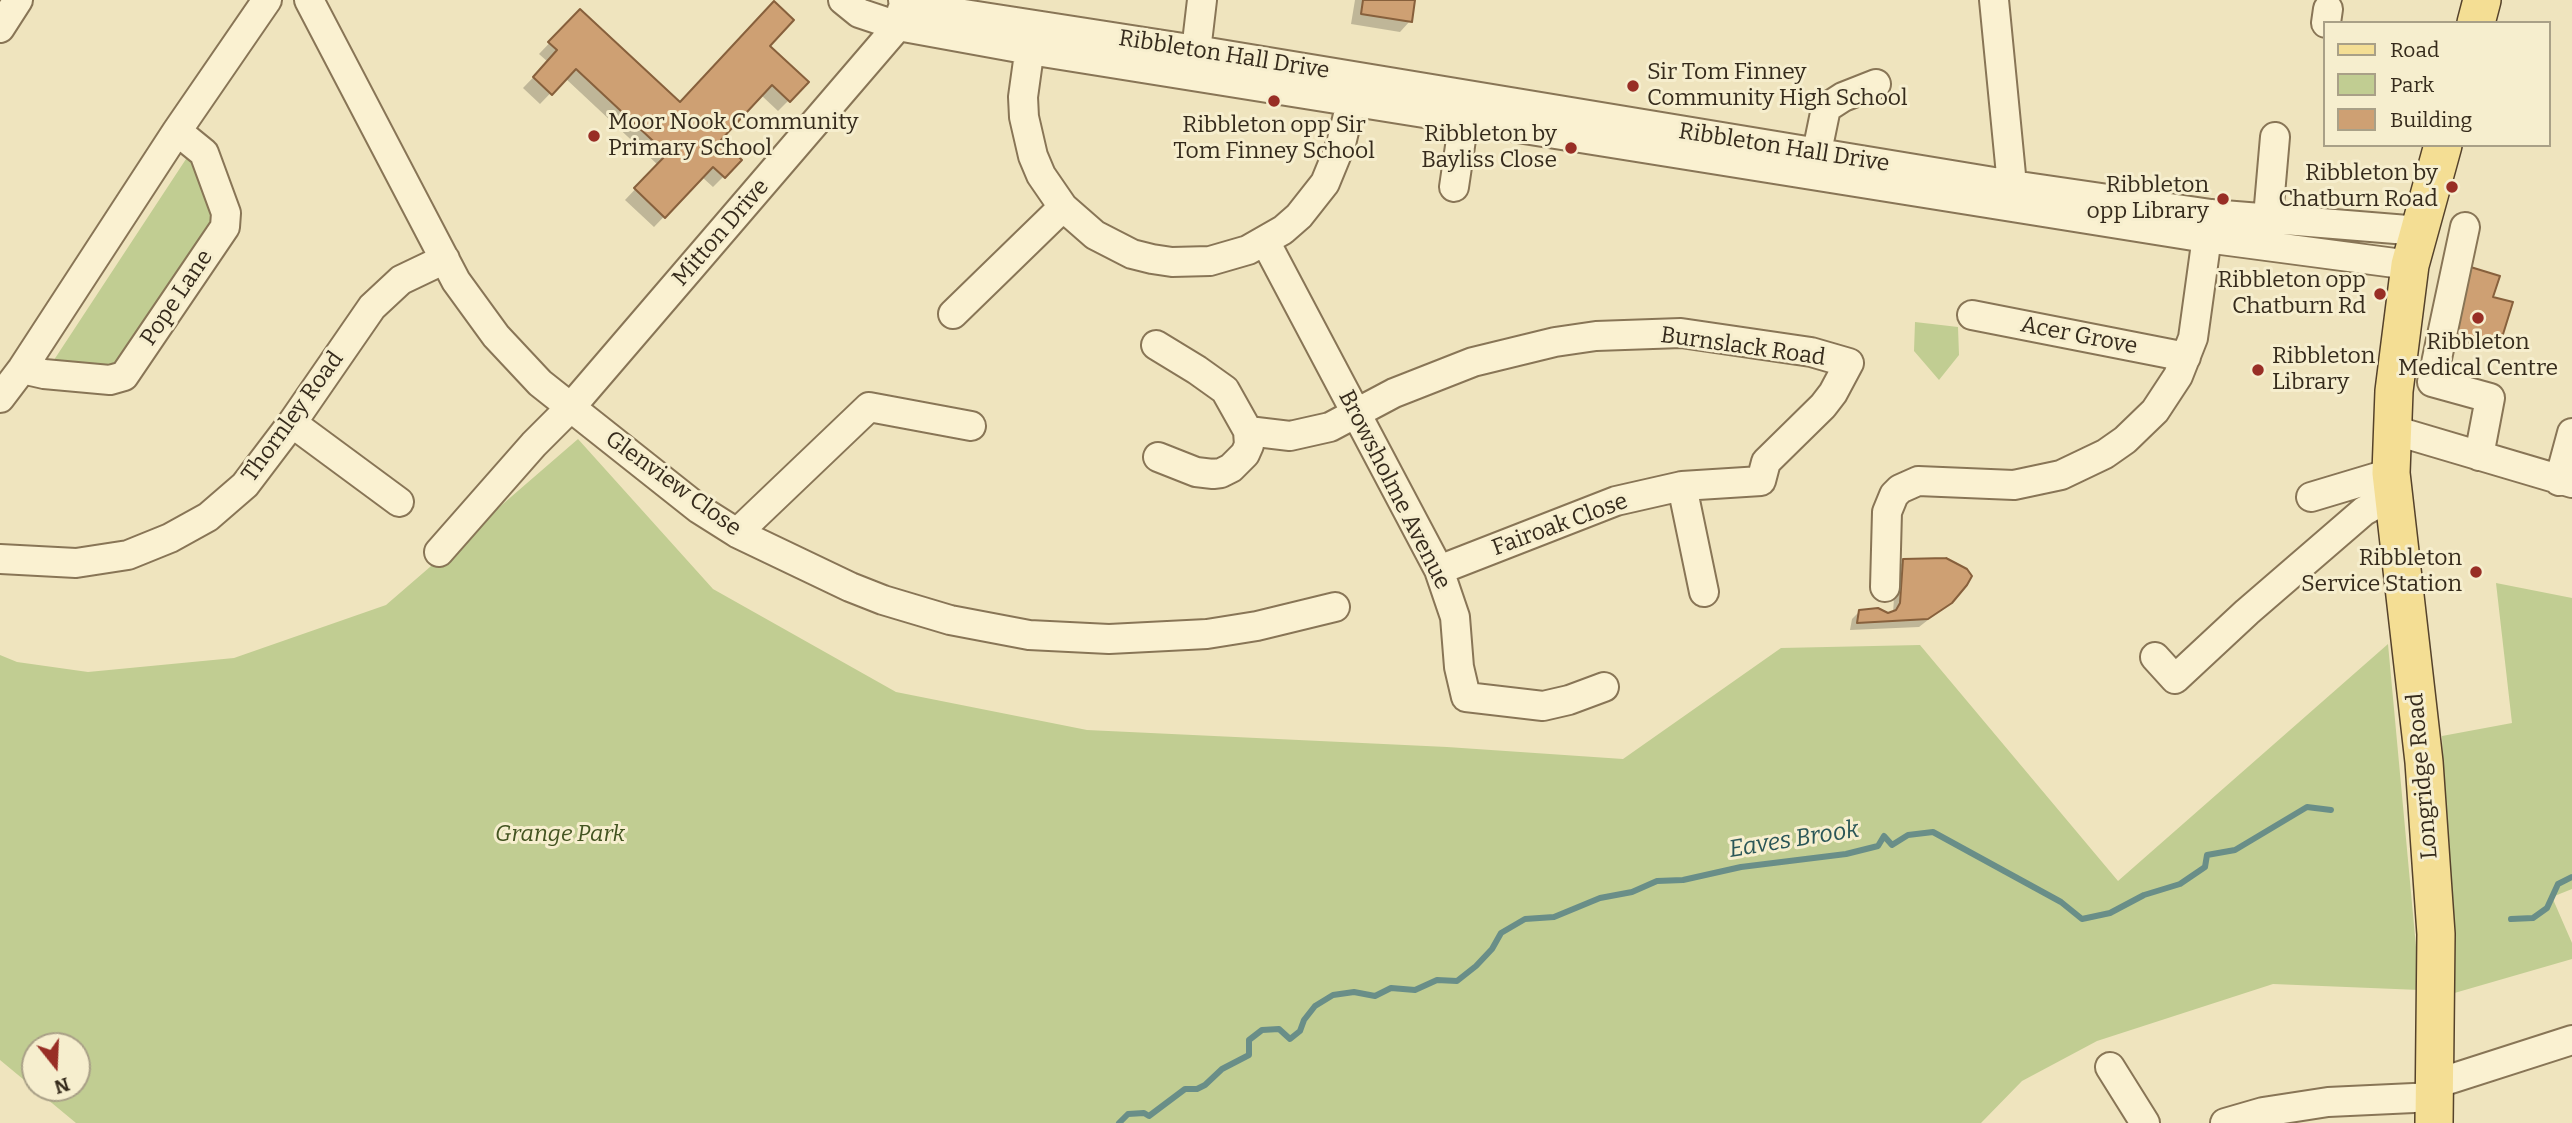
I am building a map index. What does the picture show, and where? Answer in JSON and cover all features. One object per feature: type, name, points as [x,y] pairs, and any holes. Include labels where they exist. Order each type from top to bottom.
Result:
[{"type":"main road","points":[[2477,21],[2482,0]]},
{"type":"main road","name":"Longridge Road","points":[[2435,1101],[2434,907],[2424,762],[2393,484],[2393,430],[2394,391],[2410,265],[2442,147]]},
{"type":"street","points":[[0,398],[22,369],[177,131],[267,0]]},
{"type":"street","name":"Glenview Close","points":[[309,0],[456,281],[496,336],[540,383],[699,509],[737,533],[883,600],[950,620],[1029,635],[1109,639],[1207,634],[1257,626],[1335,607]]},
{"type":"street","name":"Ribbleton Hall Drive","points":[[843,0],[859,13],[925,8],[997,9],[1031,38],[1196,50],[1464,119],[1779,158],[1820,154],[2010,196]]},
{"type":"street","points":[[1192,78],[1202,0]]},
{"type":"street","points":[[1994,0],[2010,196]]},
{"type":"street","points":[[0,28],[15,1]]},
{"type":"street","name":"Ribbleton Hall Drive","points":[[902,9],[1192,78],[1354,90],[2208,226],[2410,265]]},
{"type":"street","name":"Mitton Drive","points":[[439,552],[534,444],[571,407],[902,9]]},
{"type":"street","points":[[1031,38],[1023,97],[1027,137],[1041,175],[1063,207],[1095,235],[1123,250],[1152,259],[1172,262],[1210,261],[1248,250],[1299,216],[1325,183],[1341,144],[1354,90]]},
{"type":"street","points":[[1820,154],[1819,142],[1826,108],[1843,97],[1876,84]]},
{"type":"street","points":[[1454,187],[1464,119]]},
{"type":"street","name":"Pope Lane","points":[[22,369],[44,374],[110,380],[124,376],[225,227],[226,213],[204,153],[177,131]]},
{"type":"street","points":[[2268,217],[2275,137]]},
{"type":"street","points":[[953,314],[1063,207]]},
{"type":"street","name":"Ribbleton Hall Drive","points":[[2208,226],[2268,217],[2420,231]]},
{"type":"street","points":[[1885,587],[1887,512],[1894,495],[1900,489],[1918,481],[2014,485],[2050,478],[2084,466],[2105,454],[2141,426],[2167,394],[2186,357],[2197,319],[2208,226]]},
{"type":"street","points":[[2465,227],[2432,382],[2490,398],[2479,456]]},
{"type":"street","name":"Browsholme Avenue","points":[[1265,241],[1439,570],[1455,617],[1459,667],[1466,697],[1543,706],[1604,687]]},
{"type":"street","name":"Thornley Road","points":[[0,559],[76,563],[128,555],[170,538],[208,517],[245,485],[292,424],[372,307],[401,280],[444,259]]},
{"type":"street","name":"Acer Grove","points":[[1972,315],[2186,357]]},
{"type":"street","name":"Burnslack Road","points":[[1248,431],[1290,436],[1330,427],[1394,393],[1473,362],[1555,342],[1596,336],[1681,333],[1811,352],[1849,363],[1822,406],[1766,462],[1761,481]]},
{"type":"street","points":[[1156,345],[1225,390],[1248,431],[1249,445],[1245,454],[1231,468],[1213,474],[1196,472],[1158,457]]},
{"type":"street","points":[[737,533],[869,407],[971,426]]},
{"type":"street","points":[[292,424],[399,502]]},
{"type":"street","points":[[2393,430],[2566,482],[2572,433]]},
{"type":"street","name":"Fairoak Close","points":[[1439,570],[1616,501],[1682,486],[1761,481]]},
{"type":"street","points":[[2311,497],[2393,484]]},
{"type":"street","points":[[2155,657],[2175,679],[2246,612],[2393,484]]},
{"type":"street","points":[[1682,486],[1704,592]]},
{"type":"street","points":[[2225,1123],[2263,1112],[2328,1102],[2435,1101],[2572,1040]]},
{"type":"street","points":[[2110,1067],[2145,1123]]},
{"type":"green space","points":[[194,155],[220,212],[116,366],[50,366],[188,156]]},
{"type":"green space","points":[[1915,322],[1958,327],[1959,355],[1939,380],[1914,351]]},
{"type":"green space","name":"Grange Park","points":[[578,439],[713,589],[896,692],[1087,730],[1447,747],[1623,759],[1781,648],[1920,645],[2118,881],[2388,644],[2420,990],[2273,984],[2097,1041],[2022,1081],[1981,1123],[76,1123],[51,1102],[91,1102],[91,1032],[21,1032],[21,1077],[0,1060],[0,655],[17,662],[88,672],[234,658],[386,605]]},
{"type":"green space","points":[[2496,583],[2572,598],[2572,889],[2552,897],[2572,943],[2572,959],[2451,994],[2442,736],[2512,723]]},
{"type":"building","points":[[1363,0],[1415,0],[1412,22],[1361,14]]},
{"type":"building","points":[[774,1],[794,20],[770,46],[809,82],[790,102],[772,85],[721,140],[742,160],[725,178],[713,167],[665,218],[634,188],[667,154],[576,69],[552,95],[533,77],[557,50],[548,42],[580,9],[680,102]]},
{"type":"building","name":"Ribbleton Medical Centre","points":[[2464,265],[2500,276],[2493,297],[2513,302],[2500,344],[2480,338],[2478,345],[2443,335]]},
{"type":"building","points":[[1946,558],[1967,569],[1972,576],[1952,603],[1928,619],[1857,623],[1859,610],[1878,608],[1888,613],[1896,610],[1900,603],[1903,559]]},
{"type":"waterway","name":"Eaves Brook","points":[[1119,1123],[1128,1114],[1144,1113],[1149,1116],[1185,1089],[1197,1089],[1205,1085],[1222,1069],[1249,1055],[1249,1040],[1262,1030],[1279,1029],[1290,1039],[1300,1031],[1304,1020],[1315,1006],[1333,995],[1354,992],[1375,996],[1391,988],[1415,990],[1437,980],[1457,981],[1492,949],[1501,933],[1525,919],[1554,917],[1600,898],[1632,892],[1657,881],[1683,880],[1741,867],[1846,854],[1878,846],[1884,836],[1892,845],[1908,835],[1933,832],[2061,902],[2082,919],[2110,913],[2144,895],[2180,884],[2205,867],[2207,855],[2235,850],[2307,807],[2331,810]]},
{"type":"waterway","points":[[2511,919],[2533,918],[2547,908],[2558,884],[2572,877]]},
{"type":"place","name":"Sir Tom Finney Community High School","points":[[1633,86]]},
{"type":"place","name":"Ribbleton opp Sir Tom Finney School","points":[[1274,101]]},
{"type":"place","name":"Moor Nook Community Primary School","points":[[594,136]]},
{"type":"place","name":"Ribbleton by Bayliss Close","points":[[1571,148]]},
{"type":"place","name":"Ribbleton by Chatburn Road","points":[[2452,187]]},
{"type":"place","name":"Ribbleton opp Library","points":[[2223,199]]},
{"type":"place","name":"Ribbleton opp Chatburn Rd","points":[[2380,294]]},
{"type":"place","name":"Ribbleton Medical Centre","points":[[2478,318]]},
{"type":"place","name":"Ribbleton Library","points":[[2258,370]]},
{"type":"place","name":"Ribbleton Service Station","points":[[2476,572]]}]
